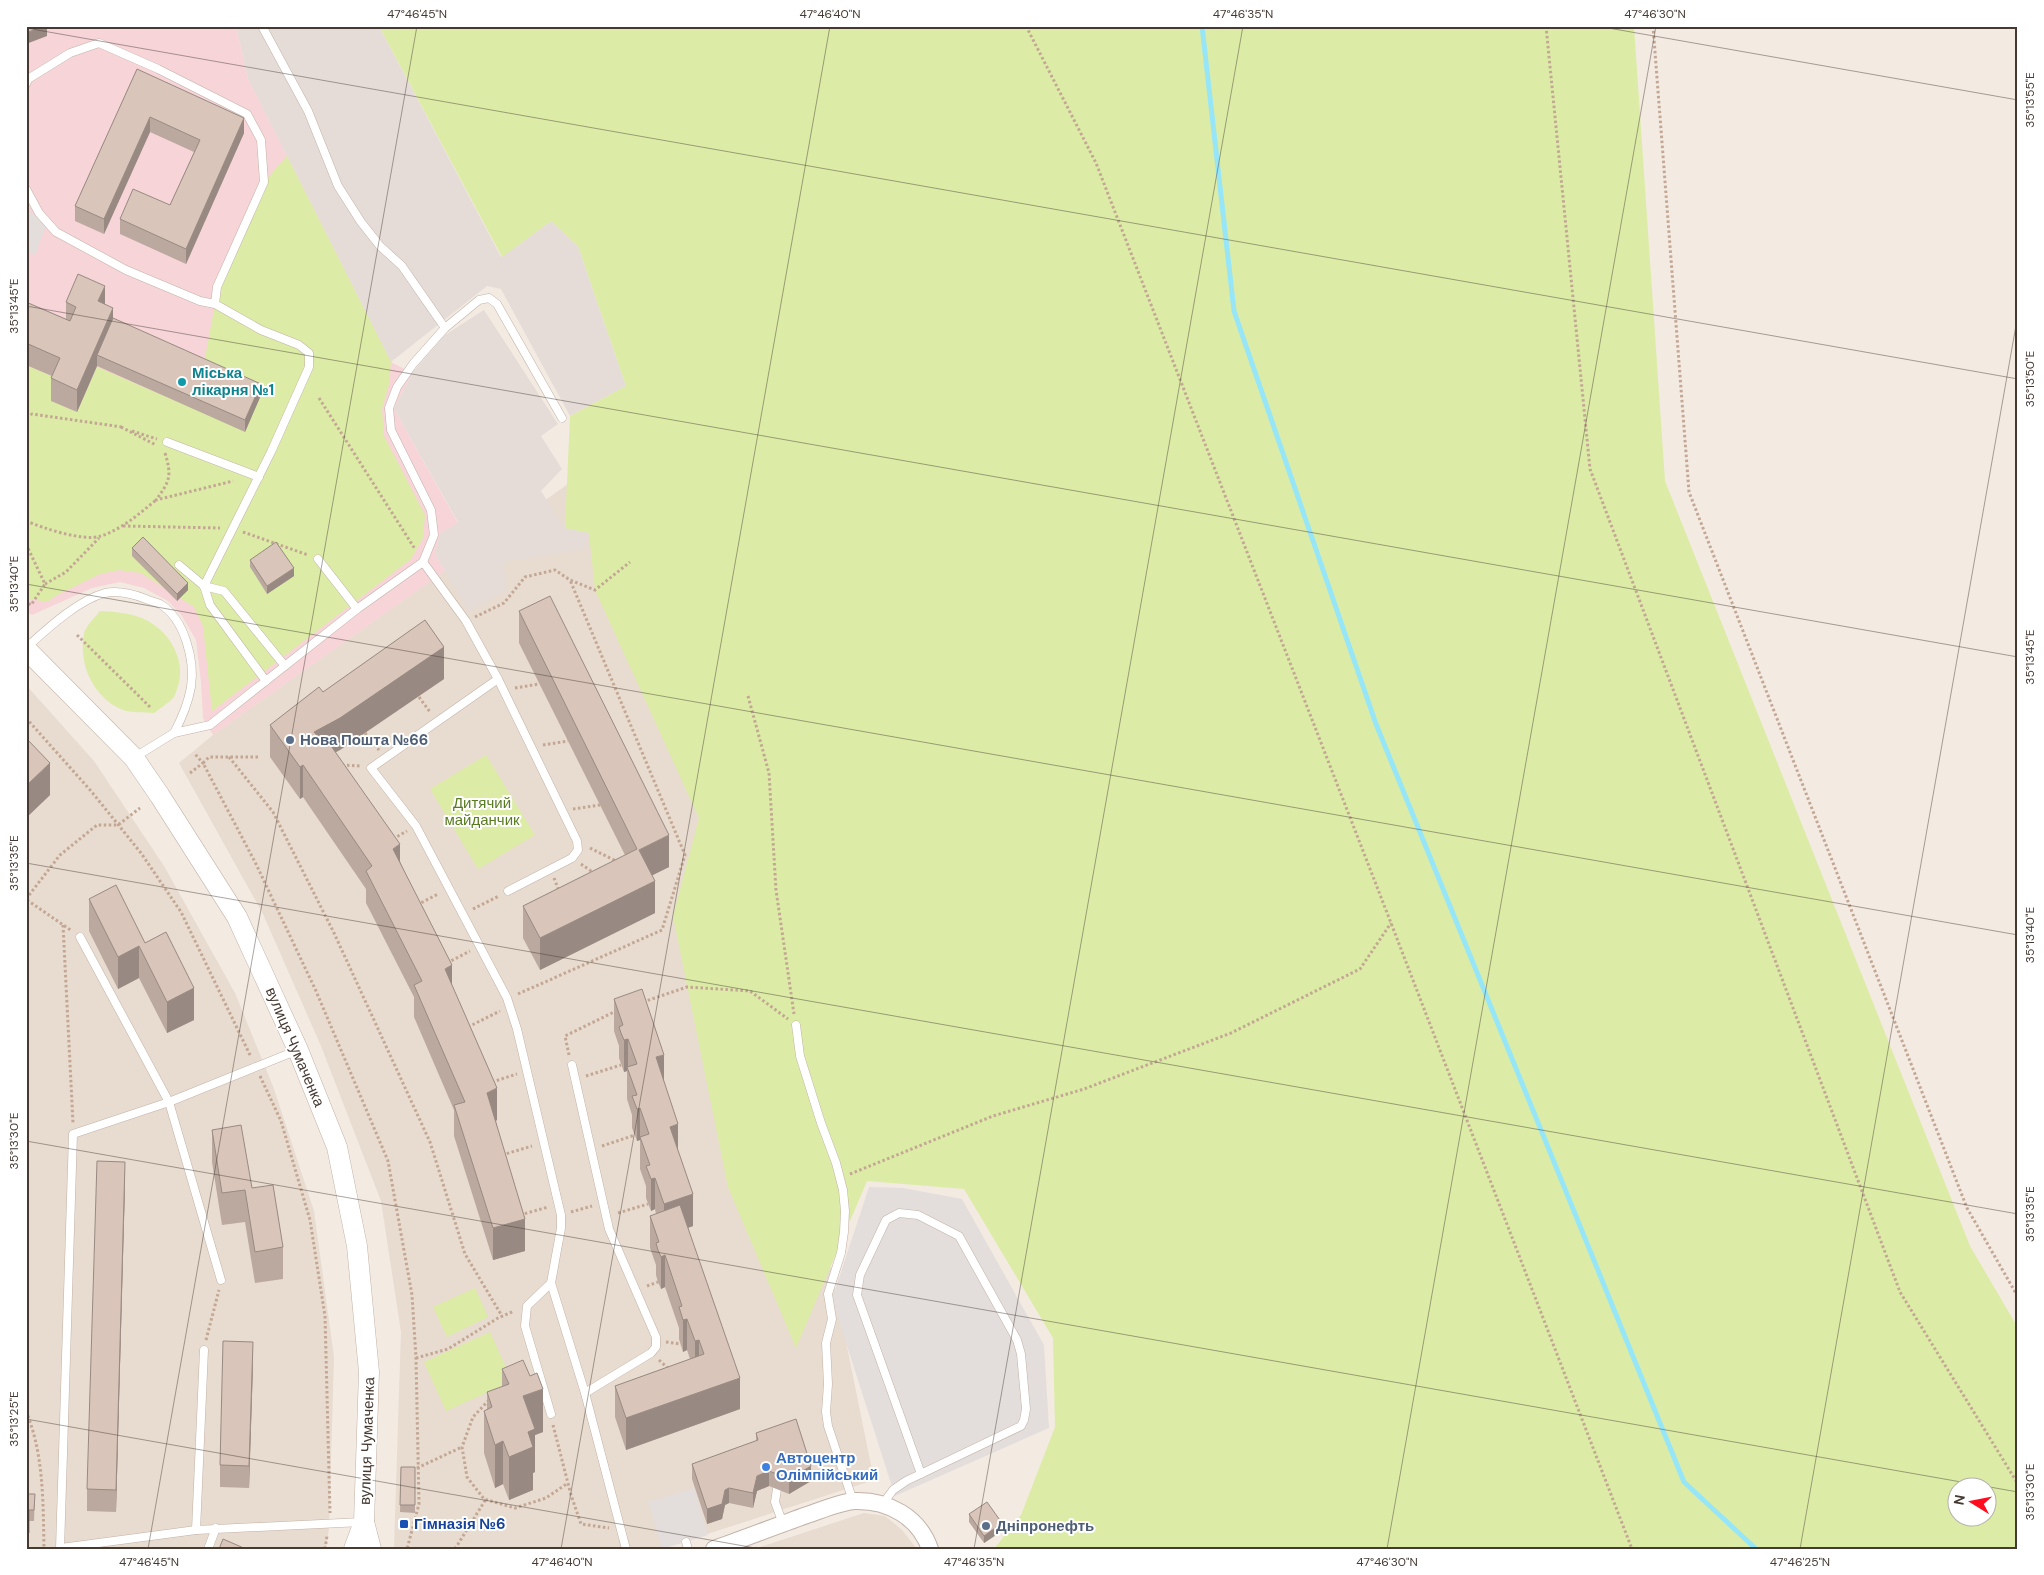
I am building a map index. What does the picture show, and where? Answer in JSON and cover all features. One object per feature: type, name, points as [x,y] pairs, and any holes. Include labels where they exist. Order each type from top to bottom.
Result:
[{"type":"street","name":"вулиця Чумаченка","points":[[26,648],[134,758],[160,796],[236,918],[298,1050],[337,1147],[357,1246],[369,1372],[364,1522],[371,1549]]},
{"type":"street","points":[[714,1549],[853,1501],[873,1502],[895,1509],[911,1518],[927,1538],[930,1549]]},
{"type":"street","name":"вулиця Чумаченка","points":[[354,1549],[364,1522]]},
{"type":"lane","points":[[262,26],[308,111],[338,186],[361,222],[380,246],[402,266],[445,328]]},
{"type":"lane","points":[[26,84],[28,79],[70,53],[99,43],[158,69],[247,114],[261,140],[264,182],[217,287],[215,304]]},
{"type":"lane","points":[[26,189],[39,213],[56,232],[126,270],[200,301],[215,304],[261,330],[299,345],[309,353],[308,367],[259,477],[204,586],[210,605],[266,681]]},
{"type":"lane","points":[[134,758],[174,733],[210,725],[357,609],[423,562],[434,535],[431,510],[391,430],[389,408],[397,387],[412,364],[445,328],[479,300],[489,298],[497,304],[562,418]]},
{"type":"lane","points":[[165,445],[259,477]]},
{"type":"lane","points":[[318,559],[357,609]]},
{"type":"lane","points":[[423,562],[466,621],[498,679],[577,841],[578,850],[572,858],[508,891]]},
{"type":"lane","points":[[179,565],[204,586],[224,591],[285,666]]},
{"type":"lane","points":[[26,648],[57,620],[82,604],[105,593],[130,592],[161,605],[174,618],[183,634],[191,660],[192,686],[184,715],[174,733]]},
{"type":"lane","points":[[498,679],[371,768],[416,826],[450,888],[510,1007],[528,1071],[561,1215],[561,1228],[551,1283],[585,1393],[626,1549]]},
{"type":"lane","points":[[80,937],[169,1102],[221,1280]]},
{"type":"lane","points":[[796,1025],[800,1056],[840,1178],[845,1211],[840,1253],[828,1294],[832,1319],[826,1343],[828,1384],[826,1412],[828,1426],[853,1501]]},
{"type":"lane","points":[[298,1050],[169,1102],[73,1134],[60,1548],[216,1528],[364,1522]]},
{"type":"lane","points":[[572,1065],[609,1229],[656,1336],[656,1347],[651,1353],[585,1393]]},
{"type":"lane","points":[[882,1505],[893,1490],[906,1481],[921,1474],[1020,1426],[1024,1420],[1026,1409],[1021,1354],[1017,1340],[959,1236],[918,1215],[898,1212],[886,1220],[860,1275],[857,1295],[921,1474]]},
{"type":"lane","points":[[550,1414],[525,1326],[527,1306],[551,1283]]},
{"type":"lane","points":[[196,1530],[204,1350]]},
{"type":"lane","points":[[777,1489],[775,1502],[783,1524]]},
{"type":"lane","points":[[208,1549],[216,1528]]},
{"type":"path","points":[[1026,26],[1096,163],[1392,922],[1632,1549]]},
{"type":"path","points":[[1546,26],[1590,469],[1900,1292],[2018,1484]]},
{"type":"path","points":[[1653,26],[1689,492],[1966,1208],[2018,1297]]},
{"type":"path","points":[[319,398],[423,562]]},
{"type":"path","points":[[26,415],[32,414],[120,427],[165,445],[169,466],[168,483],[156,500],[123,526],[99,537],[66,572],[45,584],[30,605],[26,602]]},
{"type":"path","points":[[156,500],[235,480]]},
{"type":"path","points":[[26,521],[48,531],[99,537]]},
{"type":"path","points":[[26,544],[45,584]]},
{"type":"path","points":[[466,621],[504,603],[525,577],[555,570],[570,580],[594,590],[630,562]]},
{"type":"path","points":[[507,998],[662,930],[685,855],[570,580]]},
{"type":"path","points":[[77,635],[88,643],[150,707]]},
{"type":"path","points":[[503,689],[539,684]]},
{"type":"path","points":[[748,696],[769,774],[776,890],[796,1025]]},
{"type":"path","points":[[419,697],[438,722]]},
{"type":"path","points":[[26,718],[91,791],[141,853],[181,912],[281,1121],[310,1220],[325,1316],[330,1523],[325,1549]]},
{"type":"path","points":[[365,733],[386,759]]},
{"type":"path","points":[[531,746],[568,741]]},
{"type":"path","points":[[194,753],[203,763]]},
{"type":"path","points":[[190,773],[209,757],[258,757]]},
{"type":"path","points":[[229,757],[273,812],[334,933],[430,1142],[465,1254],[502,1316]]},
{"type":"path","points":[[337,766],[346,764],[371,768]]},
{"type":"path","points":[[562,811],[600,805]]},
{"type":"path","points":[[80,937],[27,899],[60,855],[97,825],[118,825],[140,808]]},
{"type":"path","points":[[387,843],[416,826]]},
{"type":"path","points":[[577,841],[624,865]]},
{"type":"path","points":[[572,858],[596,874]]},
{"type":"path","points":[[551,869],[561,897]]},
{"type":"path","points":[[416,906],[450,888]]},
{"type":"path","points":[[463,914],[508,891]]},
{"type":"path","points":[[840,1178],[993,1116],[1084,1089],[1231,1033],[1360,969],[1392,922]]},
{"type":"path","points":[[63,925],[73,1134]]},
{"type":"path","points":[[446,963],[480,946]]},
{"type":"path","points":[[640,1003],[688,987],[750,991],[796,1025]]},
{"type":"path","points":[[467,1027],[510,1007]]},
{"type":"path","points":[[572,1065],[565,1036],[625,1008]]},
{"type":"path","points":[[575,1080],[621,1065]]},
{"type":"path","points":[[491,1083],[528,1071]]},
{"type":"path","points":[[590,1150],[635,1135]]},
{"type":"path","points":[[497,1157],[545,1142]]},
{"type":"path","points":[[515,1217],[558,1203]]},
{"type":"path","points":[[561,1215],[602,1203]]},
{"type":"path","points":[[606,1216],[648,1204]]},
{"type":"path","points":[[204,1350],[221,1280]]},
{"type":"path","points":[[416,1358],[448,1349],[502,1316],[527,1306]]},
{"type":"path","points":[[651,1353],[673,1373]]},
{"type":"path","points":[[491,1398],[473,1417],[462,1447],[467,1477],[486,1499],[515,1508],[546,1498],[568,1483]]},
{"type":"path","points":[[26,1411],[32,1424],[41,1468],[44,1549]]},
{"type":"path","points":[[550,1414],[581,1524],[621,1530]]},
{"type":"path","points":[[418,1468],[462,1447]]},
{"type":"path","points":[[455,1549],[486,1499]]},
{"type":"shaded area","points":[[26,26],[236,26],[248,79],[391,362],[412,373],[394,409],[458,523],[440,533],[435,554],[445,571],[213,735],[203,718],[196,640],[182,616],[168,601],[144,588],[120,582],[92,588],[32,615],[26,612]]},
{"type":"shaded area","points":[[236,26],[379,26],[501,257],[551,221],[578,246],[626,386],[570,416],[501,289],[487,286],[391,362],[248,79]]},
{"type":"shaded area","points":[[26,209],[47,223],[35,255],[26,252]]},
{"type":"shaded area","points":[[484,310],[558,424],[541,436],[562,469],[541,491],[565,528],[589,533],[586,549],[503,562],[507,589],[469,612],[435,554],[440,533],[458,522],[394,409],[412,373],[445,335]]},
{"type":"shaded area","points":[[609,455],[744,840],[874,1480],[661,1549],[394,1549],[401,1332],[381,1201],[321,1046],[263,914],[179,763],[213,735]]},
{"type":"shaded area","points":[[26,685],[94,761],[164,866],[235,993],[274,1089],[314,1211],[334,1357],[329,1528],[326,1549],[26,1549]]},
{"type":"shaded area","points":[[869,1187],[903,1188],[962,1199],[1044,1345],[1049,1428],[895,1496],[832,1299]]},
{"type":"shaded area","points":[[694,1488],[708,1535],[662,1549],[648,1502]]},
{"type":"shaded area","points":[[864,1513],[885,1516],[902,1530],[917,1549],[754,1549]]},
{"type":"green space","points":[[379,26],[1634,26],[1665,481],[1970,1246],[2018,1328],[2018,1549],[994,1549],[1021,1515],[1055,1427],[1053,1338],[964,1189],[867,1181],[796,1348],[728,1187],[673,916],[699,818],[595,590],[589,533],[565,528],[570,416],[626,386],[578,246],[551,221],[502,257]]},
{"type":"green space","points":[[287,156],[391,362],[389,384],[382,409],[384,436],[425,515],[423,538],[411,559],[212,711],[203,626],[194,607],[141,573],[119,570],[100,574],[57,595],[47,602],[26,598],[26,365],[60,380],[51,401],[77,412],[97,367],[245,431],[203,369],[215,304],[243,225],[264,182]]},
{"type":"green space","points":[[100,611],[119,612],[148,621],[164,634],[175,650],[180,670],[180,679],[176,693],[168,703],[154,713],[126,711],[112,704],[103,697],[90,678],[83,656],[84,633]]},
{"type":"green space","name":"Дитячий майданчик","points":[[486,755],[535,835],[478,869],[430,789]]},
{"type":"green space","points":[[475,1288],[488,1317],[447,1337],[433,1307]]},
{"type":"green space","points":[[490,1332],[512,1381],[446,1411],[424,1362]]},
{"type":"building","points":[[26,26],[44,26],[26,33]]},
{"type":"building","points":[[137,69],[244,118],[186,249],[120,219],[133,189],[170,205],[200,140],[150,117],[104,219],[75,206]]},
{"type":"building","points":[[78,274],[105,286],[98,301],[113,308],[77,390],[51,378],[60,358],[26,343],[26,302],[70,321],[76,307],[66,302]]},
{"type":"building","name":"Міська лікарня №1","points":[[113,318],[261,384],[245,420],[97,355]]},
{"type":"building","points":[[143,537],[188,583],[177,594],[132,548]]},
{"type":"building","points":[[276,542],[294,568],[267,586],[250,560]]},
{"type":"building","points":[[550,596],[669,835],[639,850],[655,881],[540,938],[523,906],[637,849],[519,611]]},
{"type":"building","points":[[425,620],[444,647],[340,718],[314,732],[325,745],[329,743],[400,844],[393,849],[452,965],[445,969],[497,1088],[487,1093],[525,1219],[493,1228],[454,1105],[465,1102],[414,985],[422,981],[366,871],[372,866],[303,765],[300,767],[270,725],[319,687],[323,692]]},
{"type":"building","points":[[26,738],[50,763],[27,785],[26,784]]},
{"type":"building","points":[[116,885],[145,943],[166,932],[194,988],[167,1002],[139,946],[118,957],[89,899]]},
{"type":"building","points":[[642,989],[664,1055],[656,1057],[678,1124],[670,1127],[693,1194],[664,1204],[655,1178],[651,1179],[646,1166],[650,1165],[640,1137],[649,1134],[640,1108],[637,1109],[632,1096],[637,1095],[627,1067],[637,1064],[628,1039],[624,1040],[621,1033],[619,1027],[623,1025],[614,999]]},
{"type":"building","points":[[241,1125],[252,1188],[273,1185],[283,1247],[255,1252],[245,1190],[222,1193],[212,1130]]},
{"type":"building","points":[[97,1161],[125,1162],[116,1490],[87,1489]]},
{"type":"building","points":[[680,1205],[740,1378],[626,1418],[615,1386],[704,1354],[699,1340],[695,1341],[687,1319],[683,1320],[679,1307],[682,1306],[665,1255],[661,1257],[658,1250],[656,1243],[659,1242],[650,1216]]},
{"type":"building","points":[[223,1341],[253,1342],[249,1466],[220,1465]]},
{"type":"building","points":[[523,1360],[530,1376],[537,1373],[543,1389],[523,1396],[535,1429],[528,1432],[533,1447],[509,1457],[503,1441],[495,1445],[484,1411],[492,1407],[487,1392],[509,1384],[502,1369]]},
{"type":"building","name":"Автоцентр Олімпійський","points":[[796,1419],[811,1466],[789,1479],[769,1471],[757,1476],[753,1493],[729,1488],[725,1490],[722,1504],[707,1509],[692,1464],[758,1440],[756,1433]]},
{"type":"building","points":[[401,1467],[415,1467],[415,1505],[400,1505]]},
{"type":"building","points":[[26,1485],[28,1485],[28,1494],[35,1494],[34,1510],[29,1510],[29,1533],[26,1533]]},
{"type":"building","name":"Дніпронефть","points":[[987,1502],[1002,1523],[984,1536],[969,1514]]},
{"type":"building","points":[[223,1539],[246,1549],[219,1549]]},
{"type":"waterway","points":[[1202,26],[1234,311],[1376,724],[1684,1482],[1756,1549]]},
{"type":"place","name":"Міська лікарня №1","points":[[182,382]]},
{"type":"place","name":"Нова Пошта №66","points":[[290,740]]},
{"type":"place","name":"Автоцентр Олімпійський","points":[[766,1467]]},
{"type":"place","name":"Гімназія №6","points":[[404,1524]]},
{"type":"place","name":"Дніпронефть","points":[[986,1526]]}]
